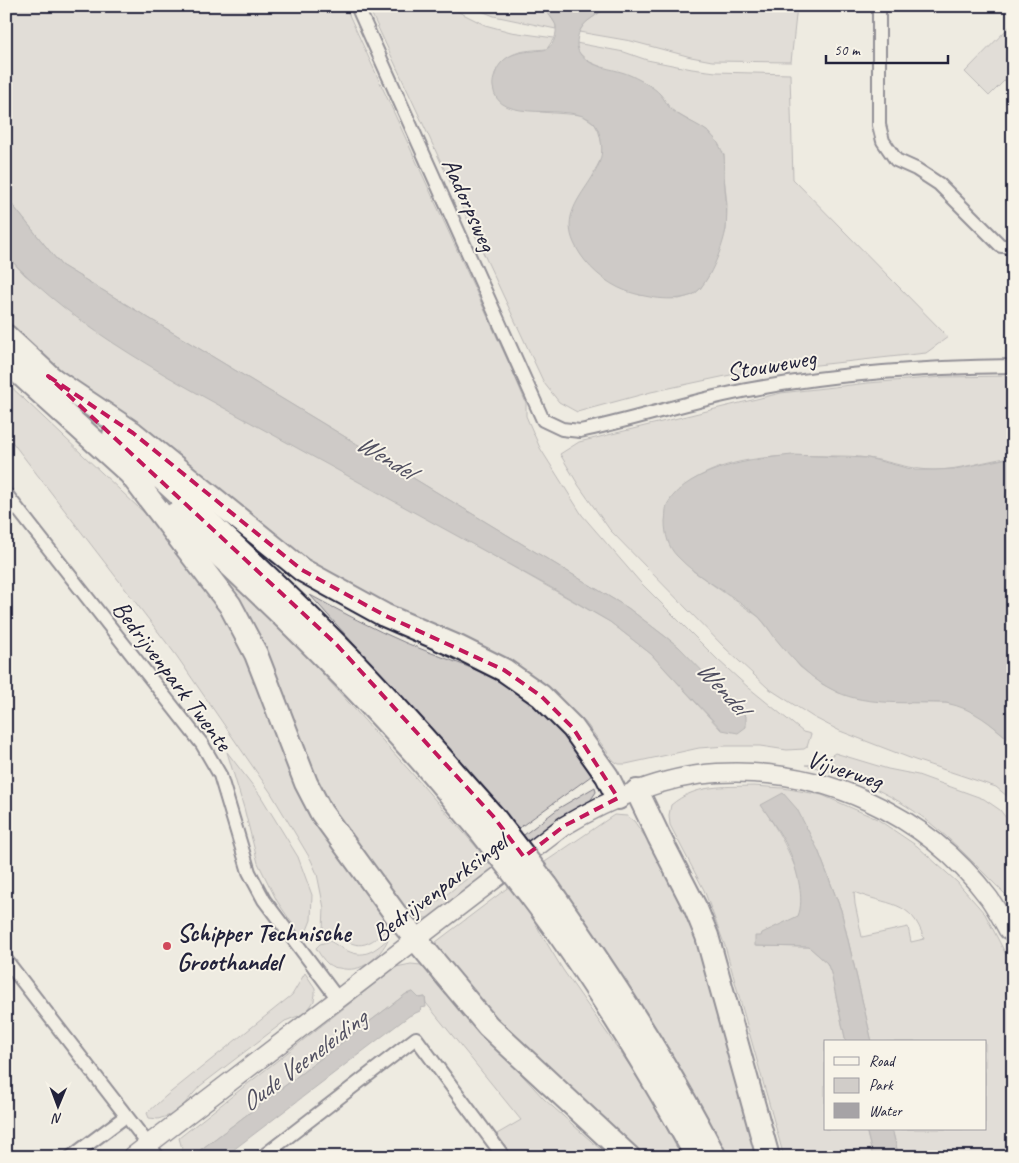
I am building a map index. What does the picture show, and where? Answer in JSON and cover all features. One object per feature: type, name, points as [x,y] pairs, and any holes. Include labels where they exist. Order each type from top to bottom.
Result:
[{"type":"highway","points":[[6,336],[317,625],[412,725],[539,891],[604,968],[661,1058],[715,1157]]},
{"type":"highway","points":[[6,361],[283,616],[409,747],[485,822]]},
{"type":"highway","points":[[48,376],[133,433],[302,570],[384,615],[458,647],[504,670],[541,696],[573,728],[607,776],[628,794],[659,837],[696,908],[707,936],[768,1157]]},
{"type":"highway","points":[[132,476],[230,605],[256,654],[306,783],[322,812],[416,939],[488,1026],[629,1157]]},
{"type":"highway","points":[[539,891],[630,1039],[697,1157]]},
{"type":"main road","name":"Vijverweg","points":[[628,794],[694,776],[716,773],[770,774],[841,789],[888,810],[927,836],[952,857],[972,877],[1011,932]]},
{"type":"main road","name":"Bedrijvenparksingel","points":[[132,1157],[153,1151],[338,998],[564,826],[597,807],[628,794]]},
{"type":"street","name":"Aadorpsweg","points":[[356,6],[543,420]]},
{"type":"street","points":[[879,6],[879,125],[883,141],[896,160],[916,169],[939,184],[1001,246],[1013,246]]},
{"type":"street","name":"Stouweweg","points":[[543,420],[562,429],[580,431],[694,401],[813,379],[915,368],[1013,366]]},
{"type":"street","name":"Bedrijvenpark Twente","points":[[6,494],[202,744],[220,775],[250,872],[264,900],[338,998]]},
{"type":"street","points":[[6,960],[153,1151]]},
{"type":"street","points":[[262,1157],[416,1038],[504,1157]]},
{"type":"street","points":[[71,1157],[126,1116]]},
{"type":"highlighted area","points":[[48,376],[133,433],[302,570],[384,615],[504,670],[541,696],[573,728],[618,798],[564,826],[524,857],[493,816],[336,644]]},
{"type":"green space","points":[[6,6],[345,6],[512,370],[526,403],[526,416],[540,448],[582,515],[640,582],[718,660],[749,688],[803,732],[811,734],[807,747],[804,749],[787,750],[760,746],[699,748],[619,764],[614,761],[586,723],[548,690],[349,593],[108,415],[6,326],[6,255],[25,275],[89,326],[610,622],[651,654],[721,730],[679,647],[628,608],[61,265],[6,197]]},
{"type":"green space","points":[[368,6],[447,6],[485,25],[511,32],[554,38],[547,49],[530,50],[510,56],[494,75],[540,112],[582,115],[594,123],[600,133],[602,157],[594,172],[639,295],[679,299],[693,295],[700,289],[709,275],[726,230],[727,205],[724,155],[710,133],[671,110],[659,93],[588,61],[577,51],[576,43],[624,52],[647,60],[692,69],[716,72],[790,74],[793,179],[948,337],[926,353],[735,374],[651,392],[577,412],[559,402],[544,383]]},
{"type":"green space","points":[[469,6],[544,6],[556,25],[556,29],[494,16]]},
{"type":"green space","points":[[797,6],[791,62],[712,61],[631,41],[579,32],[585,23],[607,7]]},
{"type":"green space","points":[[1013,23],[1013,72],[989,96],[965,72]]},
{"type":"green space","points":[[1013,376],[1013,457],[934,470],[917,469],[875,459],[850,456],[784,456],[749,460],[717,468],[702,475],[692,481],[668,504],[693,571],[759,617],[800,667],[822,684],[839,693],[894,702],[959,705],[981,716],[1013,743],[1013,801],[996,787],[915,760],[840,731],[813,717],[768,688],[725,648],[610,530],[579,486],[560,454],[579,442],[781,393],[943,377]]},
{"type":"green space","points":[[6,382],[140,509],[166,531],[219,597],[391,926],[372,941],[358,945],[323,929],[324,908],[317,874],[311,860],[271,793],[176,655],[6,434]]},
{"type":"green space","points":[[207,560],[253,596],[485,857],[407,913],[342,832]]},
{"type":"green space","points":[[310,595],[394,638],[484,673],[507,685],[537,707],[567,735],[579,749],[587,763],[591,776],[519,828],[506,818],[437,737]]},
{"type":"green space","points":[[227,752],[260,795],[298,857],[312,895],[311,920],[304,938],[277,901],[258,863]]},
{"type":"green space","points":[[835,753],[888,769],[918,775],[984,799],[1000,810],[1013,827],[1013,900],[945,835],[906,806],[857,781],[805,765],[818,764]]},
{"type":"green space","points":[[754,786],[783,788],[822,795],[877,819],[917,846],[957,882],[985,914],[1013,968],[1013,1157],[899,1157],[892,1130],[986,1130],[986,1040],[872,1040],[841,910],[818,850],[762,805],[791,858],[801,888],[802,902],[799,916],[762,936],[756,946],[809,947],[827,963],[831,973],[846,1040],[824,1040],[824,1130],[866,1130],[873,1157],[784,1157],[725,946],[704,890],[670,825],[671,805],[680,798],[700,790],[720,787]],"holes":[[[854,892],[887,902],[905,910],[913,917],[924,939],[911,942],[908,927],[862,937]]]},
{"type":"green space","points":[[595,787],[596,792],[590,801],[547,828],[434,915],[429,918],[416,918],[559,808]]},
{"type":"green space","points":[[614,815],[627,816],[634,821],[657,854],[695,927],[761,1157],[723,1157],[542,864]]},
{"type":"green space","points":[[510,886],[528,908],[563,970],[642,1083],[682,1157],[646,1157],[496,1018],[439,954],[436,942]]},
{"type":"green space","points":[[389,938],[375,958],[355,969],[336,968],[328,964],[316,948],[320,944],[330,941],[347,951],[361,954],[373,950]]},
{"type":"green space","points":[[411,964],[421,965],[433,970],[501,1052],[544,1099],[609,1157],[513,1157],[497,1134],[521,1120],[426,1003],[425,997],[419,998],[413,992],[406,994],[195,1154],[196,1157],[188,1157],[183,1152],[179,1138],[396,967]]},
{"type":"green space","points":[[305,973],[315,988],[314,1001],[306,1013],[285,1021],[200,1086],[180,1109],[171,1115],[158,1119],[149,1118],[147,1113],[166,1096],[292,995]]},
{"type":"water","points":[[544,6],[620,6],[607,8],[584,25],[577,40],[581,55],[591,63],[627,74],[651,86],[677,113],[708,132],[721,148],[724,154],[727,215],[725,236],[709,276],[698,291],[692,295],[668,299],[626,291],[604,279],[585,261],[576,247],[571,231],[571,217],[575,204],[597,168],[601,155],[601,141],[597,127],[584,116],[570,113],[521,110],[507,107],[498,99],[493,82],[500,64],[508,57],[518,53],[545,50],[553,42],[556,26]]},
{"type":"water","points":[[6,197],[61,265],[628,608],[679,647],[746,716],[746,727],[738,733],[722,730],[651,654],[610,622],[199,394],[130,354],[97,332],[34,283],[6,255]]},
{"type":"water","points":[[792,455],[868,458],[915,470],[955,469],[1013,457],[1013,743],[982,718],[966,709],[946,703],[890,702],[862,699],[837,692],[819,682],[796,662],[759,617],[739,601],[696,573],[671,549],[666,531],[666,510],[668,503],[678,491],[691,481],[724,467],[742,462]]},
{"type":"water","points":[[783,793],[797,809],[818,850],[841,910],[872,1040],[846,1040],[831,973],[827,963],[809,947],[755,946],[755,936],[761,936],[762,933],[798,916],[801,902],[796,869],[791,855],[782,836],[761,805]]},
{"type":"water","points":[[413,992],[419,998],[425,997],[426,1007],[409,1016],[224,1157],[196,1157],[195,1154],[406,994]]},
{"type":"water","points":[[866,1130],[892,1130],[899,1157],[873,1157]]},
{"type":"place","name":"Schipper Technische Groothandel","points":[[167,946]]},
{"type":"water label","name":"Wendel","points":[[386,456]]},
{"type":"water label","name":"Wendel","points":[[723,687]]},
{"type":"water label","name":"Oude Veeneleiding","points":[[303,1060]]}]
